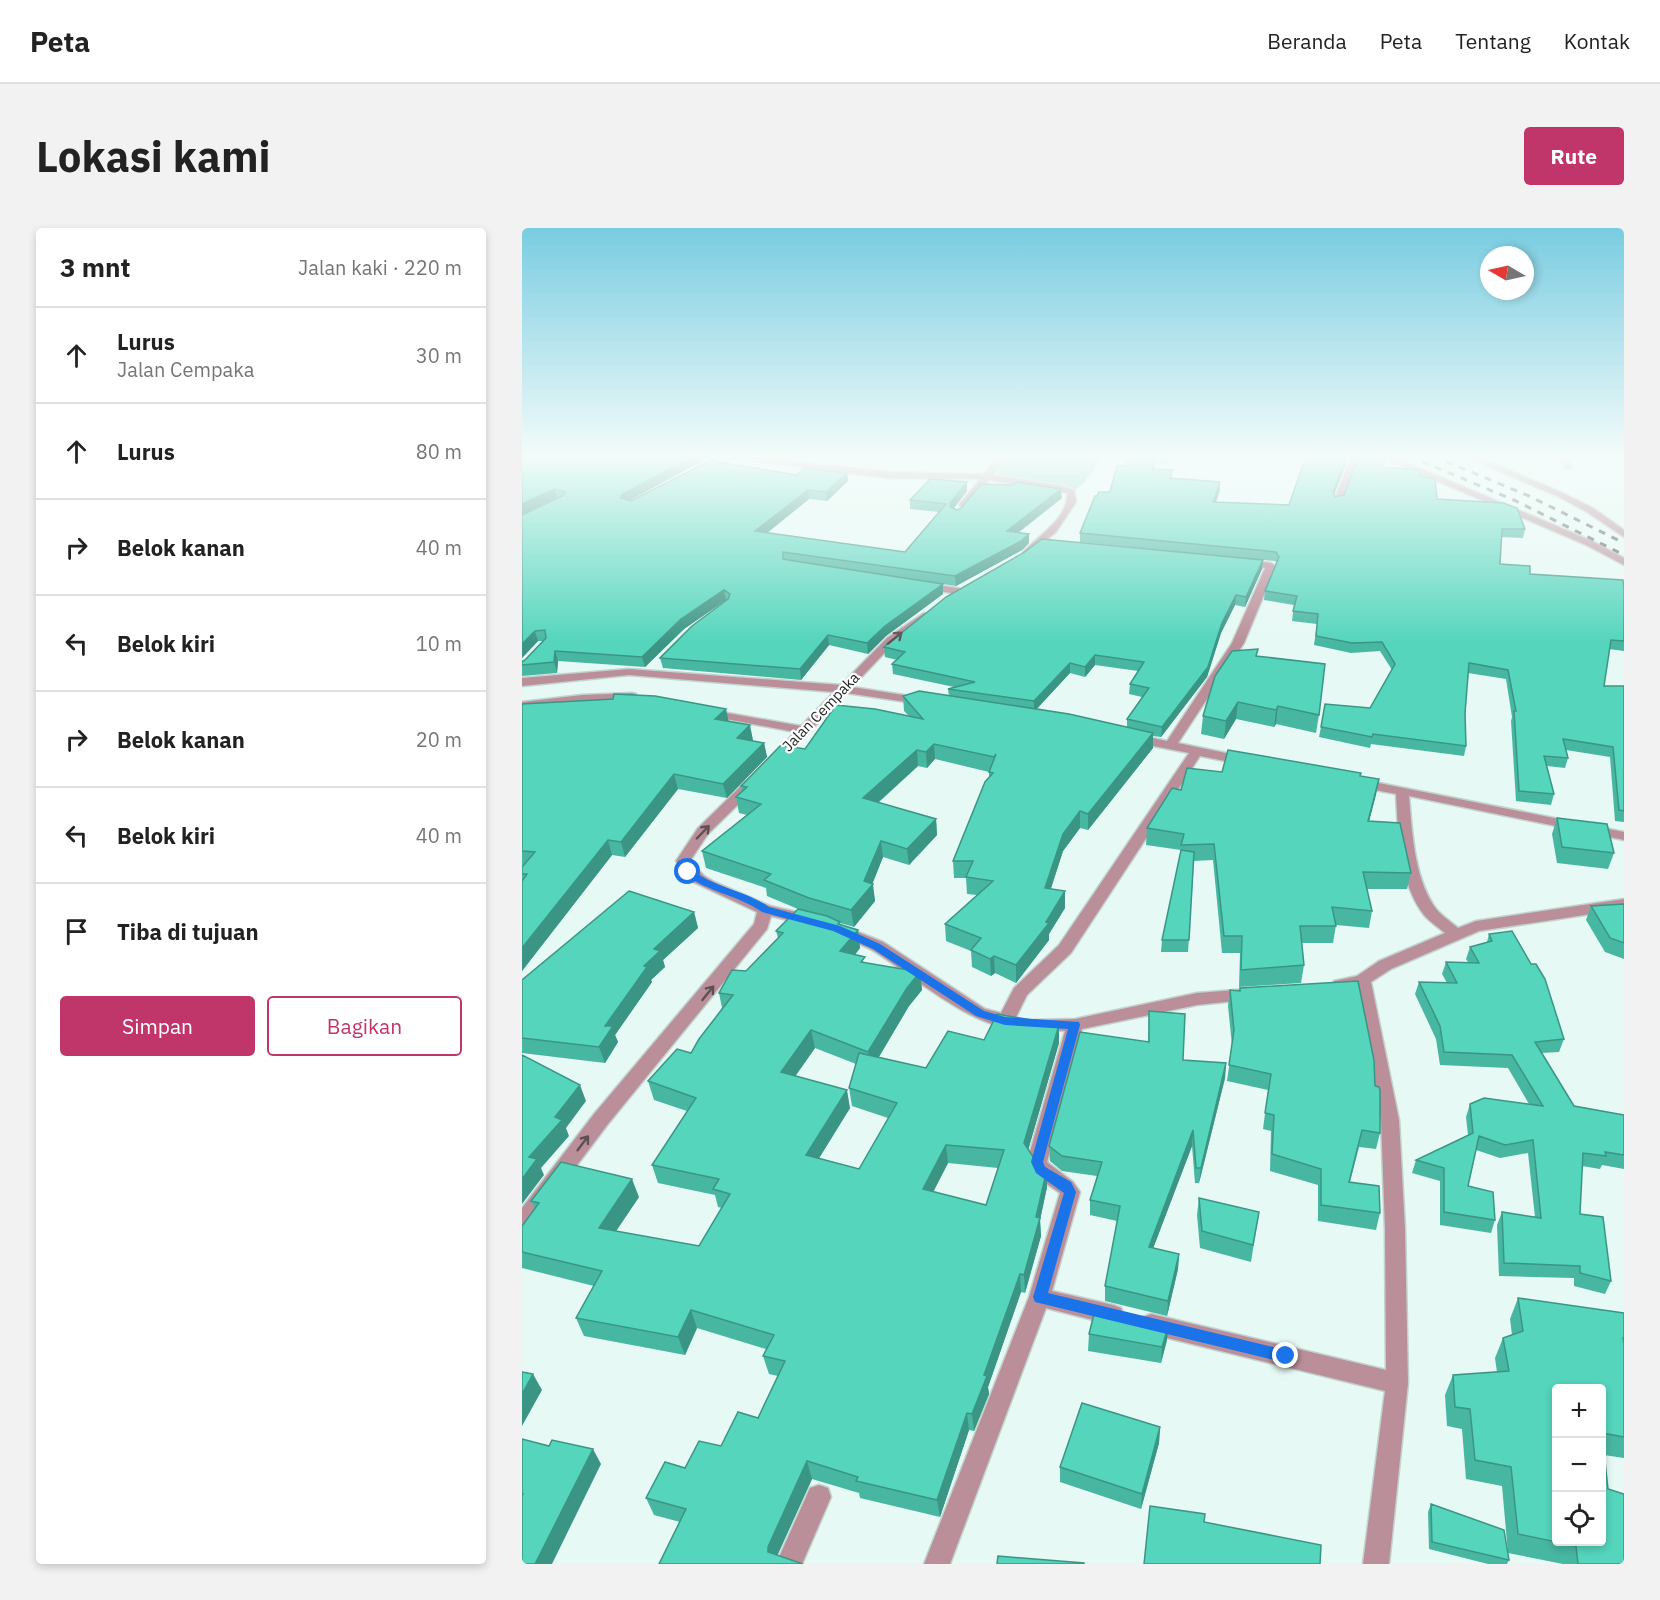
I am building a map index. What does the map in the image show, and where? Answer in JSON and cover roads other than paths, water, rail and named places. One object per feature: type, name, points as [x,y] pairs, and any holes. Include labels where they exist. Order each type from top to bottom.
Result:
[{"type":"street","points":[[1017,559],[1045,544],[1061,518]]},
{"type":"street","points":[[1533,518],[1589,543],[1624,562]]},
{"type":"street","points":[[1603,518],[1624,534]]},
{"type":"street","points":[[1170,747],[1238,643],[1271,566],[1233,561]]},
{"type":"street","points":[[914,584],[959,592]]},
{"type":"street","name":"Jalan Cempaka","points":[[765,910],[757,903],[697,879],[688,872],[683,861],[687,850],[891,640],[931,610]]},
{"type":"street","points":[[522,682],[652,669],[939,705]]},
{"type":"street","points":[[522,706],[582,699],[634,697],[645,699]]},
{"type":"street","points":[[699,710],[809,724]]},
{"type":"street","points":[[1125,736],[1170,747],[1263,764]]},
{"type":"street","points":[[1008,1015],[1020,992],[1065,949],[1196,752]]},
{"type":"street","points":[[1343,780],[1402,790],[1587,831],[1624,836]]},
{"type":"street","points":[[1402,790],[1405,828],[1416,879],[1428,910],[1454,932]]},
{"type":"street","points":[[1324,990],[1362,980],[1385,965],[1454,932],[1476,926],[1624,904]]},
{"type":"street","points":[[522,1223],[601,1119],[745,948],[762,925],[765,910],[836,928],[877,946],[980,1014],[1008,1015],[1075,1025],[1197,999],[1260,994]]},
{"type":"street","points":[[1362,980],[1390,1120],[1397,1383],[1376,1564]]},
{"type":"street","points":[[937,1564],[1040,1297],[1070,1192],[1066,1186],[1040,1170],[1037,1162],[1075,1025]]},
{"type":"street","points":[[1040,1297],[1397,1383]]},
{"type":"street","points":[[789,1564],[819,1497]]},
{"type":"railway","points":[[1551,518],[1624,555]]},
{"type":"railway","points":[[1574,518],[1624,543]]}]
